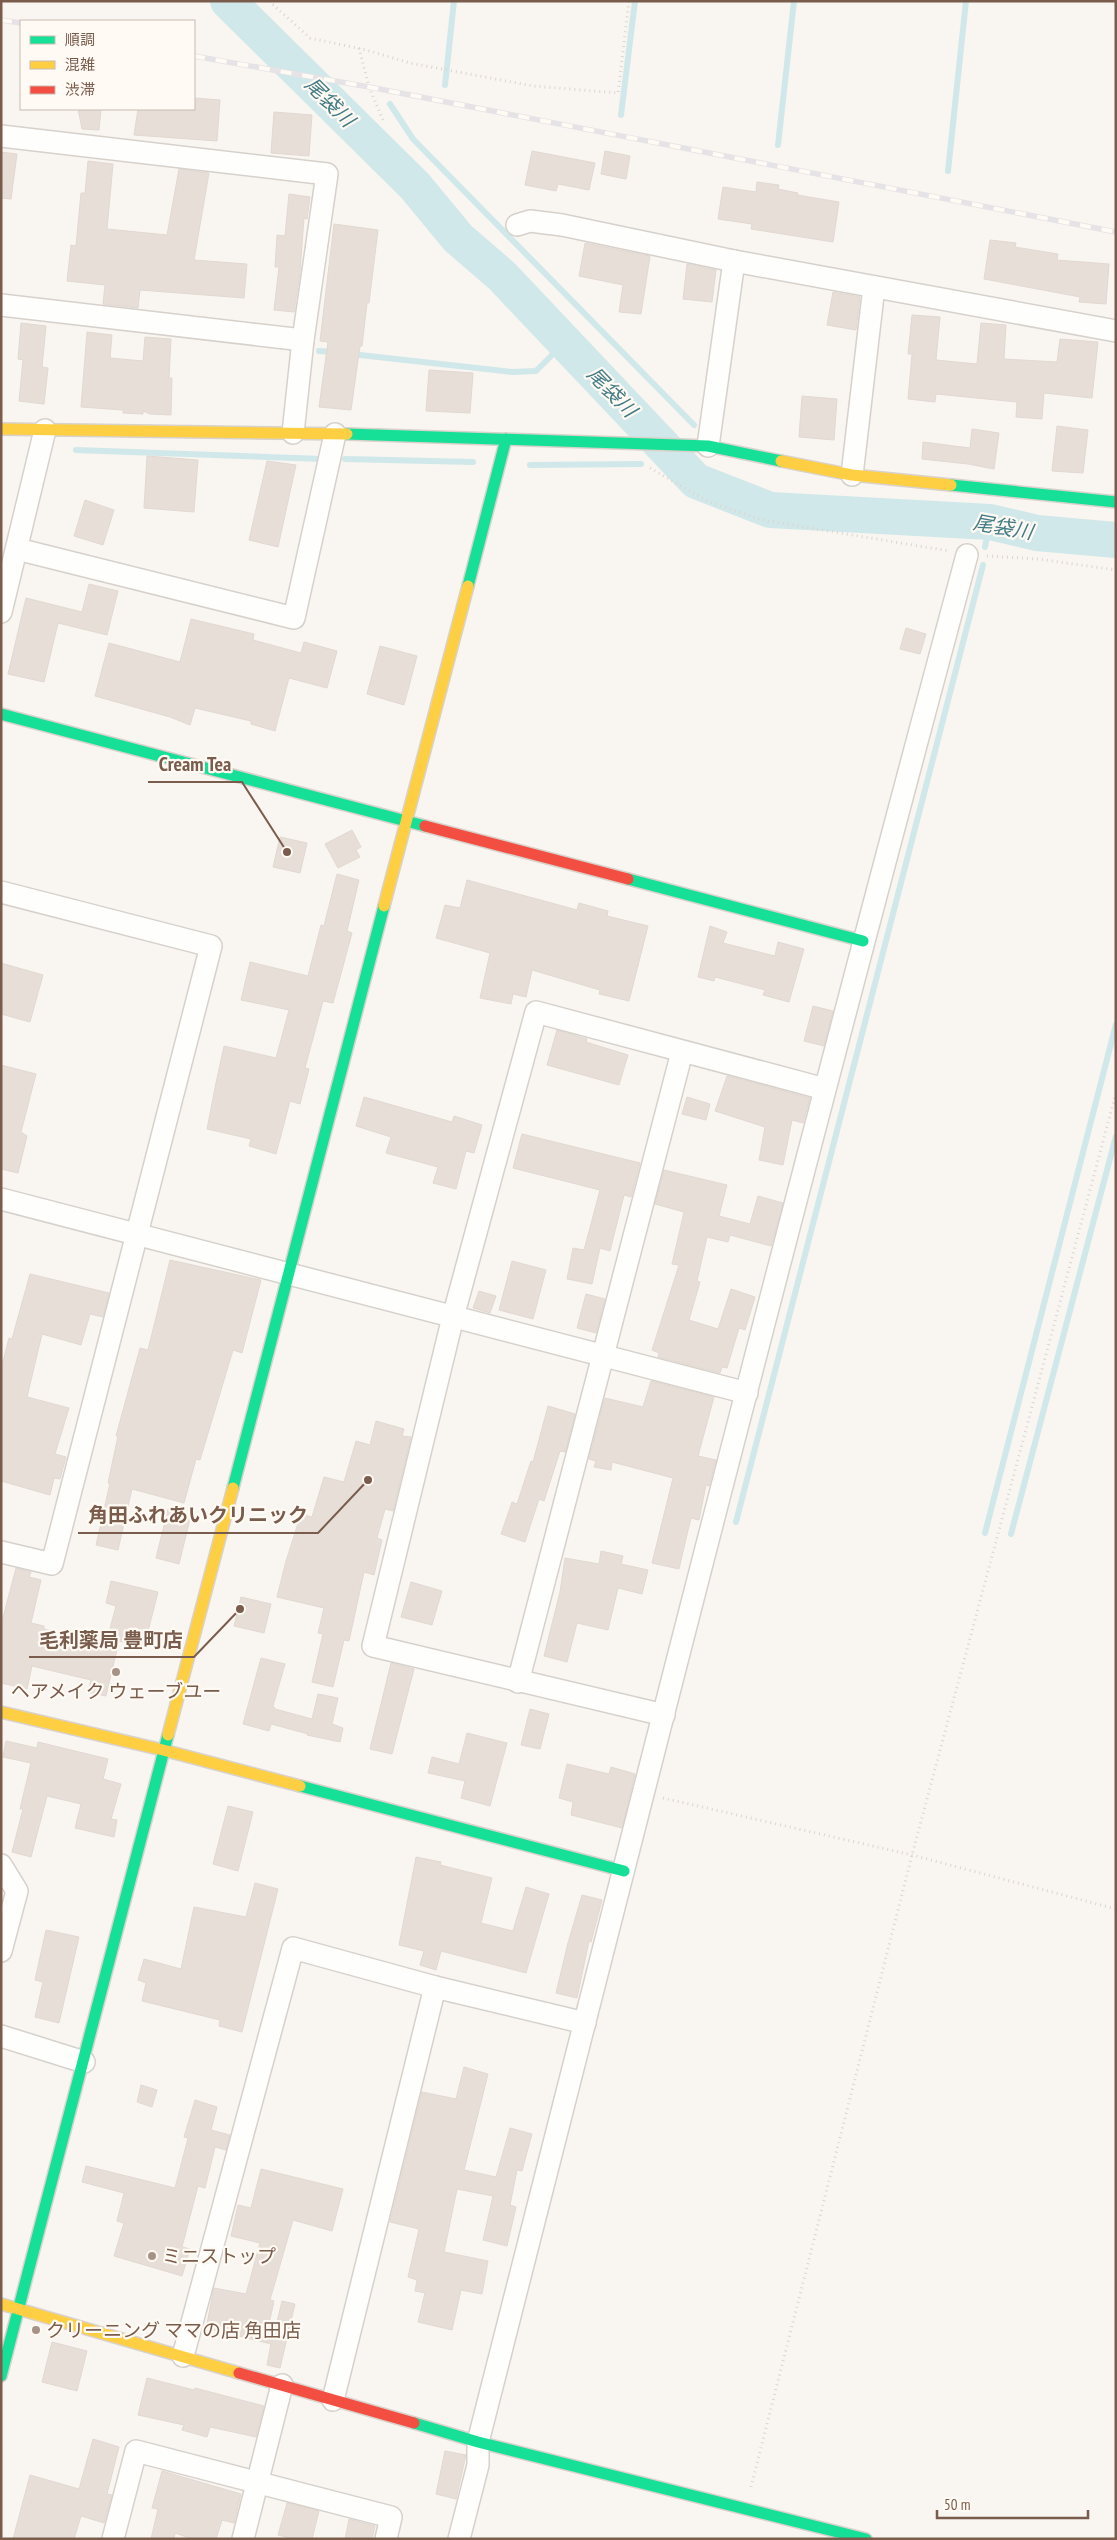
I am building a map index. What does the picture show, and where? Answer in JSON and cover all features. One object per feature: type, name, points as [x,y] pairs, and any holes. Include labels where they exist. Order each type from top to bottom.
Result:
[{"type":"street","points":[[1,136],[327,174],[303,340],[293,433]]},
{"type":"street","points":[[517,225],[530,221],[562,225],[734,261],[1116,331]]},
{"type":"street","points":[[708,446],[734,261]]},
{"type":"street","points":[[852,475],[874,287]]},
{"type":"street","points":[[1,305],[303,340]]},
{"type":"street","points":[[1,429],[335,434],[708,446],[852,475],[1116,502]]},
{"type":"street","points":[[1,612],[45,430]]},
{"type":"street","points":[[17,550],[294,618],[335,434]]},
{"type":"street","points":[[1,2376],[506,439]]},
{"type":"street","points":[[459,2539],[478,2465],[478,2442],[584,2023],[862,941],[967,554]]},
{"type":"street","points":[[1,714],[862,941]]},
{"type":"street","points":[[1,892],[211,946],[52,1564],[1,1552]]},
{"type":"street","points":[[664,1715],[518,1682],[373,1646],[453,1317],[536,1012],[825,1089]]},
{"type":"street","points":[[518,1682],[682,1052]]},
{"type":"street","points":[[2,1201],[137,1234],[747,1393]]},
{"type":"street","points":[[1,1712],[163,1750],[624,1871]]},
{"type":"street","points":[[1,1865],[17,1891],[1,1951]]},
{"type":"street","points":[[183,2356],[293,1948],[435,1987],[584,2023]]},
{"type":"street","points":[[333,2400],[435,1987]]},
{"type":"street","points":[[1,2036],[84,2062]]},
{"type":"street","points":[[1,2304],[478,2442],[746,2507],[827,2534],[866,2539]]},
{"type":"street","points":[[243,2539],[282,2385]]},
{"type":"street","points":[[113,2539],[136,2451],[391,2518],[386,2539]]},
{"type":"path","points":[[269,1],[310,38],[359,48],[410,63],[533,86],[618,93],[629,1]]},
{"type":"path","points":[[359,48],[369,87],[383,120]]},
{"type":"path","points":[[630,443],[652,469],[707,502],[762,520],[967,554],[1038,559],[1116,570]]},
{"type":"path","points":[[746,2507],[912,1855],[1116,1093]]},
{"type":"path","points":[[644,1794],[912,1855],[1116,1909]]},
{"type":"building","points":[[195,98],[220,100],[217,141],[134,135],[138,110],[195,110]]},
{"type":"building","points":[[78,110],[101,110],[99,130],[82,129]]},
{"type":"building","points":[[274,112],[312,115],[309,156],[271,153]]},
{"type":"building","points":[[532,151],[595,163],[589,190],[558,184],[556,191],[525,185]]},
{"type":"building","points":[[605,151],[630,156],[626,179],[601,174]]},
{"type":"building","points":[[1,152],[17,154],[11,199],[1,198]]},
{"type":"building","points":[[88,161],[113,164],[107,229],[167,235],[179,169],[209,173],[194,260],[247,264],[244,298],[140,290],[138,308],[103,304],[105,285],[67,281],[71,245],[76,246],[81,193],[85,193]]},
{"type":"building","points":[[757,182],[779,185],[778,189],[798,193],[797,195],[839,202],[833,242],[751,229],[752,224],[718,219],[723,187],[756,192]]},
{"type":"building","points":[[289,194],[310,197],[307,219],[304,218],[300,272],[294,312],[274,310],[279,267],[275,267],[277,235],[285,236]]},
{"type":"building","points":[[334,224],[378,230],[369,303],[367,303],[351,410],[319,407],[328,342],[320,341]]},
{"type":"building","points":[[990,240],[1016,243],[1015,247],[1058,254],[1057,260],[1109,264],[1106,304],[1079,302],[1080,297],[984,279]]},
{"type":"building","points":[[585,243],[650,256],[641,314],[619,312],[623,285],[579,276]]},
{"type":"building","points":[[687,264],[716,270],[712,302],[683,299]]},
{"type":"building","points":[[833,292],[860,297],[856,330],[827,325]]},
{"type":"building","points":[[912,315],[940,317],[936,360],[977,364],[981,323],[1006,325],[1004,359],[1057,362],[1060,339],[1098,342],[1092,398],[1044,393],[1042,419],[1016,417],[1017,402],[936,394],[935,402],[908,399],[912,354],[908,354]]},
{"type":"building","points":[[21,323],[46,326],[42,367],[48,368],[44,404],[19,401],[23,360],[18,359]]},
{"type":"building","points":[[87,332],[112,335],[110,358],[143,361],[145,337],[171,339],[169,378],[172,378],[171,415],[150,414],[143,411],[143,414],[123,413],[123,410],[81,407]]},
{"type":"building","points":[[429,370],[473,373],[470,413],[426,411]]},
{"type":"building","points":[[802,396],[837,399],[834,440],[799,437]]},
{"type":"building","points":[[1057,426],[1088,430],[1083,473],[1052,471]]},
{"type":"building","points":[[972,429],[999,433],[994,469],[922,459],[923,442],[970,448]]},
{"type":"building","points":[[147,456],[198,460],[194,512],[144,508]]},
{"type":"building","points":[[267,461],[296,465],[278,547],[249,540]]},
{"type":"building","points":[[85,500],[114,510],[103,545],[74,536]]},
{"type":"building","points":[[89,584],[118,591],[107,635],[58,623],[44,682],[8,674],[26,598],[82,612]]},
{"type":"building","points":[[191,619],[254,634],[253,640],[301,653],[304,642],[337,651],[327,688],[289,678],[275,731],[251,724],[251,721],[195,708],[190,725],[170,717],[95,696],[109,643],[180,662]]},
{"type":"building","points":[[906,628],[926,634],[920,654],[900,649]]},
{"type":"building","points":[[380,646],[417,656],[404,705],[367,694]]},
{"type":"building","points":[[352,830],[361,847],[356,850],[360,857],[338,868],[325,844]]},
{"type":"building","points":[[280,837],[307,843],[300,873],[273,867]]},
{"type":"building","points":[[337,874],[359,880],[347,931],[352,933],[333,1003],[323,1001],[305,1068],[309,1069],[300,1104],[290,1101],[276,1154],[249,1146],[251,1139],[207,1129],[224,1046],[276,1058],[289,1010],[241,1000],[250,962],[308,976],[321,925],[324,926]]},
{"type":"building","points":[[467,880],[577,910],[579,903],[608,911],[607,916],[648,926],[629,1001],[599,994],[600,990],[532,970],[526,997],[513,994],[511,1004],[480,998],[490,953],[436,938],[445,905],[460,908]]},
{"type":"building","points":[[710,926],[727,932],[723,943],[775,956],[778,942],[804,949],[789,1002],[763,995],[765,990],[715,977],[714,981],[698,977]]},
{"type":"building","points":[[1,963],[43,975],[30,1022],[1,1014]]},
{"type":"building","points":[[813,1006],[833,1011],[824,1046],[804,1041]]},
{"type":"building","points":[[557,1030],[587,1039],[586,1042],[628,1055],[619,1085],[547,1065]]},
{"type":"building","points":[[1,1065],[36,1074],[21,1132],[27,1136],[18,1173],[1,1169]]},
{"type":"building","points":[[727,1076],[810,1098],[803,1123],[792,1120],[783,1165],[759,1160],[765,1127],[715,1111]]},
{"type":"building","points":[[364,1097],[452,1122],[454,1116],[482,1125],[474,1153],[466,1151],[456,1189],[433,1183],[438,1167],[386,1153],[391,1137],[356,1126]]},
{"type":"building","points":[[687,1097],[710,1104],[706,1120],[682,1114]]},
{"type":"building","points":[[522,1134],[640,1163],[631,1197],[624,1195],[610,1251],[600,1248],[592,1284],[567,1279],[573,1248],[584,1250],[600,1190],[513,1168]]},
{"type":"building","points":[[664,1170],[727,1185],[719,1216],[750,1224],[758,1196],[783,1203],[771,1246],[730,1235],[728,1242],[707,1237],[697,1281],[700,1282],[689,1320],[718,1329],[731,1289],[755,1297],[745,1330],[739,1328],[727,1368],[722,1367],[720,1373],[658,1357],[659,1353],[652,1350],[679,1265],[672,1264],[684,1212],[655,1204]]},
{"type":"building","points":[[170,1260],[261,1280],[242,1353],[233,1350],[200,1460],[196,1459],[184,1503],[132,1489],[118,1550],[96,1545],[110,1483],[108,1483],[118,1436],[116,1436],[140,1348],[148,1350]]},
{"type":"building","points":[[512,1261],[546,1270],[533,1319],[499,1310]]},
{"type":"building","points":[[30,1274],[109,1293],[103,1317],[90,1314],[81,1345],[42,1334],[27,1397],[69,1408],[55,1454],[66,1457],[60,1479],[54,1478],[50,1495],[1,1481],[1,1369],[9,1338],[12,1339]]},
{"type":"building","points":[[479,1291],[496,1296],[490,1313],[473,1308]]},
{"type":"building","points":[[586,1294],[605,1299],[596,1333],[577,1328]]},
{"type":"building","points":[[651,1381],[714,1397],[698,1456],[716,1460],[709,1486],[706,1485],[699,1520],[691,1518],[679,1569],[652,1563],[673,1478],[612,1462],[611,1470],[594,1467],[596,1461],[589,1459],[605,1398],[643,1407]]},
{"type":"building","points":[[548,1406],[575,1414],[565,1452],[560,1451],[544,1501],[539,1499],[525,1542],[501,1534],[512,1502],[517,1504],[531,1461],[533,1462]]},
{"type":"building","points":[[376,1421],[404,1429],[402,1436],[411,1437],[393,1511],[385,1509],[377,1538],[382,1540],[374,1575],[364,1572],[349,1641],[344,1640],[333,1687],[312,1682],[323,1634],[318,1633],[324,1608],[277,1597],[301,1514],[312,1517],[324,1477],[344,1482],[356,1441],[370,1445]]},
{"type":"building","points":[[168,1509],[191,1515],[179,1564],[156,1558]]},
{"type":"building","points":[[601,1551],[623,1556],[621,1564],[648,1570],[642,1594],[618,1588],[608,1630],[577,1623],[567,1662],[544,1656],[560,1592],[565,1558],[599,1564]]},
{"type":"building","points":[[16,1568],[31,1572],[29,1577],[41,1580],[31,1623],[44,1626],[44,1629],[100,1643],[102,1634],[108,1636],[116,1606],[106,1603],[111,1581],[158,1592],[144,1647],[119,1641],[106,1696],[88,1692],[91,1680],[32,1666],[27,1689],[1,1683],[1,1625]]},
{"type":"building","points":[[411,1582],[442,1591],[432,1625],[401,1617]]},
{"type":"building","points":[[241,1597],[271,1604],[264,1633],[234,1626]]},
{"type":"building","points":[[261,1658],[285,1664],[273,1706],[275,1709],[312,1719],[318,1694],[338,1698],[332,1724],[343,1728],[340,1742],[307,1735],[271,1724],[269,1731],[243,1724]]},
{"type":"building","points":[[391,1663],[414,1669],[392,1754],[370,1749]]},
{"type":"building","points":[[530,1709],[549,1714],[540,1749],[521,1745]]},
{"type":"building","points":[[467,1733],[507,1743],[490,1806],[461,1798],[465,1781],[428,1773],[432,1757],[459,1764]]},
{"type":"building","points":[[6,1741],[37,1748],[38,1742],[108,1759],[103,1779],[121,1784],[111,1819],[117,1820],[114,1837],[75,1828],[81,1804],[47,1796],[31,1857],[12,1852],[23,1809],[20,1809],[31,1763],[3,1757]]},
{"type":"building","points":[[567,1764],[609,1774],[611,1767],[635,1774],[622,1828],[571,1815],[573,1802],[559,1798]]},
{"type":"building","points":[[228,1806],[253,1812],[238,1871],[213,1864]]},
{"type":"building","points":[[416,1857],[441,1862],[440,1865],[492,1878],[481,1923],[513,1931],[526,1887],[549,1894],[526,1973],[441,1951],[436,1970],[420,1965],[424,1951],[399,1945]]},
{"type":"building","points":[[255,1883],[278,1889],[242,2032],[219,2026],[220,2020],[142,2001],[146,1983],[138,1980],[144,1959],[181,1969],[194,1907],[246,1917]]},
{"type":"building","points":[[582,1895],[602,1900],[591,1942],[589,1941],[577,1998],[556,1993]]},
{"type":"building","points":[[46,1930],[79,1937],[59,2023],[35,2017],[43,1982],[35,1980]]},
{"type":"building","points":[[464,2067],[488,2074],[464,2170],[496,2177],[510,2128],[532,2134],[522,2171],[517,2170],[510,2205],[516,2207],[507,2246],[483,2240],[493,2196],[457,2189],[444,2252],[488,2261],[482,2294],[461,2290],[452,2330],[418,2322],[425,2293],[415,2291],[417,2280],[408,2277],[419,2229],[390,2222],[422,2092],[456,2099]]},
{"type":"building","points":[[141,2085],[157,2090],[152,2107],[137,2102]]},
{"type":"building","points":[[195,2100],[217,2107],[211,2130],[230,2135],[226,2150],[215,2147],[205,2188],[198,2186],[182,2247],[190,2249],[182,2276],[114,2256],[124,2223],[117,2221],[124,2193],[82,2182],[86,2166],[175,2188],[188,2138],[184,2137]]},
{"type":"building","points":[[261,2169],[343,2189],[332,2231],[293,2220],[270,2300],[274,2301],[269,2324],[276,2326],[282,2301],[295,2304],[280,2368],[267,2365],[271,2344],[206,2328],[214,2288],[246,2294],[260,2243],[231,2236],[238,2205],[251,2208]]},
{"type":"building","points":[[52,2342],[87,2351],[77,2391],[42,2382]]},
{"type":"building","points":[[147,2378],[264,2406],[256,2437],[210,2427],[207,2437],[182,2430],[184,2425],[138,2415]]},
{"type":"building","points":[[93,2439],[119,2447],[107,2494],[112,2495],[104,2523],[81,2516],[74,2539],[13,2539],[30,2475],[79,2489]]},
{"type":"building","points":[[445,2451],[466,2455],[456,2499],[436,2494]]},
{"type":"building","points":[[162,2471],[241,2494],[234,2523],[222,2520],[216,2539],[192,2539],[175,2533],[174,2539],[151,2539],[158,2509],[152,2508]]},
{"type":"building","points":[[287,2503],[319,2511],[312,2539],[294,2539],[278,2535]]},
{"type":"building","points":[[349,2519],[375,2526],[372,2539],[345,2539]]},
{"type":"waterway","name":"尾袋川","points":[[228,1],[415,186],[458,238],[502,276],[696,481],[770,510],[990,522],[1037,533],[1116,540]]},
{"type":"waterway","points":[[445,85],[454,1]]},
{"type":"waterway","points":[[621,115],[635,1]]},
{"type":"waterway","points":[[778,145],[794,1]]},
{"type":"waterway","points":[[948,171],[966,1]]},
{"type":"waterway","points":[[390,104],[413,139],[694,425]]},
{"type":"waterway","points":[[351,354],[512,372],[536,371],[564,343]]},
{"type":"waterway","points":[[319,351],[333,352]]},
{"type":"waterway","points":[[76,450],[322,459]]},
{"type":"waterway","points":[[345,459],[473,462]]},
{"type":"waterway","points":[[530,465],[641,464]]},
{"type":"waterway","points":[[661,464],[680,464]]},
{"type":"waterway","points":[[985,547],[990,522]]},
{"type":"waterway","points":[[736,1522],[983,565]]},
{"type":"waterway","points":[[985,1533],[1116,1024]]},
{"type":"waterway","points":[[1011,1534],[1116,1136]]},
{"type":"railway","points":[[1,20],[20,23]]},
{"type":"railway","points":[[195,56],[369,87],[1116,232]]},
{"type":"traffic: fast","points":[[347,434],[708,446],[781,461]]},
{"type":"traffic: fast","points":[[468,586],[506,439]]},
{"type":"traffic: fast","points":[[951,485],[1116,502]]},
{"type":"traffic: fast","points":[[1,714],[425,826]]},
{"type":"traffic: fast","points":[[628,879],[863,941]]},
{"type":"traffic: fast","points":[[233,1488],[384,906]]},
{"type":"traffic: fast","points":[[1,2376],[168,1735]]},
{"type":"traffic: fast","points":[[300,1786],[624,1871]]},
{"type":"traffic: fast","points":[[414,2423],[478,2442],[866,2539]]},
{"type":"traffic: slow","points":[[1,429],[347,434]]},
{"type":"traffic: slow","points":[[781,461],[852,475],[951,485]]},
{"type":"traffic: slow","points":[[384,906],[468,586]]},
{"type":"traffic: slow","points":[[168,1735],[233,1488]]},
{"type":"traffic: slow","points":[[1,1712],[163,1750],[300,1786]]},
{"type":"traffic: slow","points":[[1,2304],[239,2373]]},
{"type":"traffic: jam","points":[[425,826],[628,879]]},
{"type":"traffic: jam","points":[[239,2373],[414,2423]]},
{"type":"place","name":"Cream Tea","points":[[287,852]]},
{"type":"place","name":"角田ふれあいクリニック","points":[[368,1480]]},
{"type":"place","name":"毛利薬局 豊町店","points":[[240,1609]]},
{"type":"place","name":"ヘアメイク ウェーブユー","points":[[116,1672]]},
{"type":"place","name":"ミニストップ","points":[[152,2256]]},
{"type":"place","name":"クリーニング ママの店 角田店","points":[[36,2330]]}]
